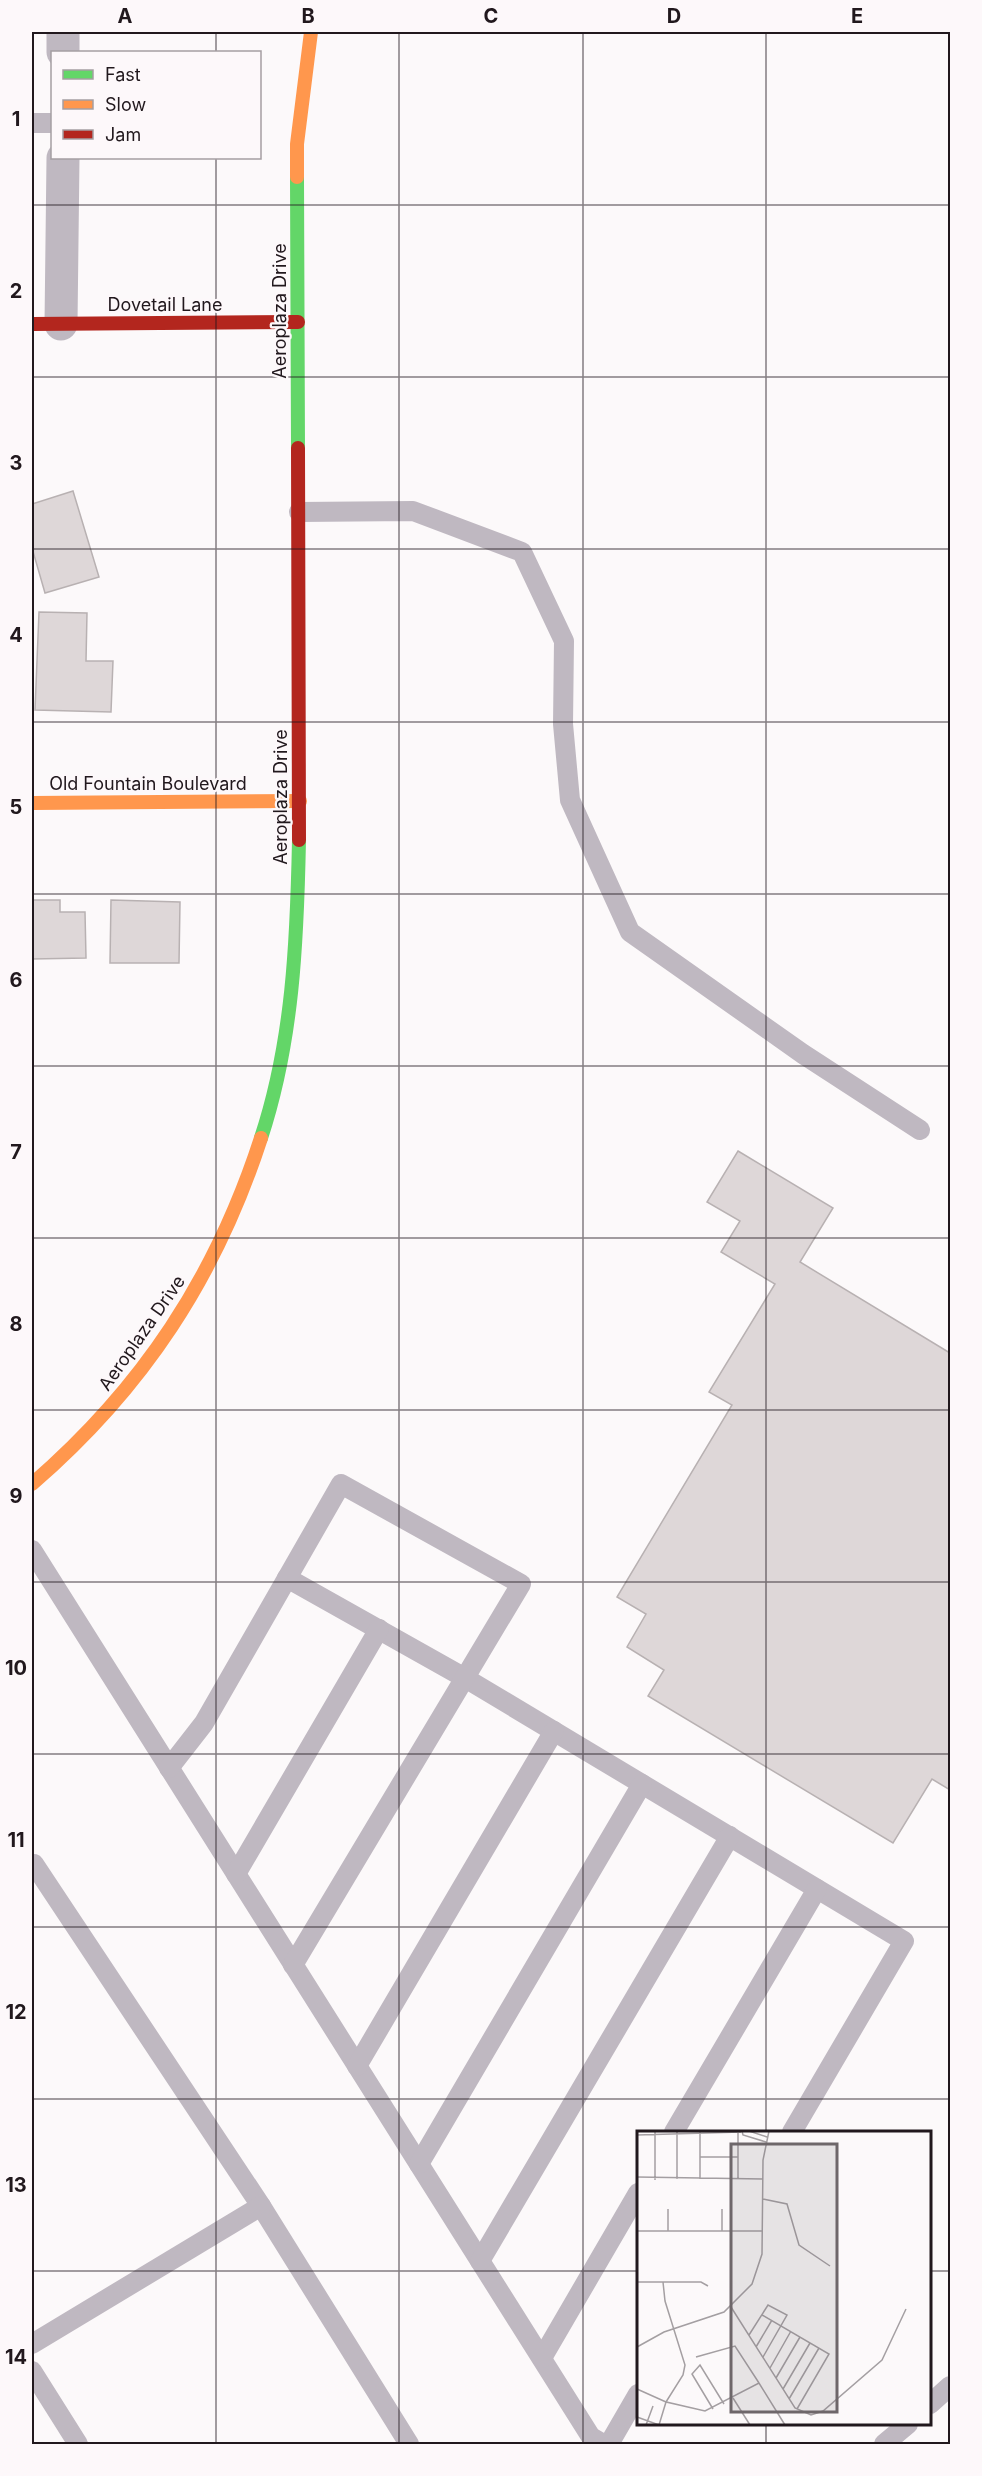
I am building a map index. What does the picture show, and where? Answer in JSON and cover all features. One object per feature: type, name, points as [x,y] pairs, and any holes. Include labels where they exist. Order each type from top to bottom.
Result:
[{"type":"street","points":[[63,32],[63,51]]},
{"type":"street","name":"Aeroplaza Drive","points":[[32,1484],[57,1463],[113,1406],[153,1354],[192,1297],[224,1235],[255,1164],[278,1085],[291,1012],[298,900],[300,801],[297,144],[310,32]]},
{"type":"street","points":[[46,324],[63,159]]},
{"type":"street","name":"Dovetail Lane","points":[[46,324],[298,322]]},
{"type":"street","name":"Old Fountain Boulevard","points":[[32,803],[300,801]]},
{"type":"lane","points":[[32,123],[51,123]]},
{"type":"lane","points":[[299,512],[413,511],[522,552],[564,641],[563,724],[570,800],[630,932],[803,1054],[920,1130]]},
{"type":"lane","points":[[169,1768],[204,1723],[341,1484],[521,1584],[293,1965]]},
{"type":"lane","points":[[32,1550],[591,2437],[603,2445]]},
{"type":"lane","points":[[287,1578],[465,1678],[904,1941],[793,2131]]},
{"type":"lane","points":[[236,1874],[379,1629]]},
{"type":"lane","points":[[357,2066],[554,1731]]},
{"type":"lane","points":[[419,2164],[642,1784]]},
{"type":"lane","points":[[480,2261],[730,1836]]},
{"type":"lane","points":[[32,1863],[261,2206],[409,2445]]},
{"type":"lane","points":[[675,2131],[817,1889]]},
{"type":"lane","points":[[542,2358],[637,2196]]},
{"type":"lane","points":[[32,2344],[261,2206]]},
{"type":"lane","points":[[32,2371],[78,2445]]},
{"type":"lane","points":[[931,2403],[951,2386]]},
{"type":"lane","points":[[609,2445],[637,2397]]},
{"type":"lane","points":[[884,2445],[907,2425]]},
{"type":"building","points":[[73,491],[99,577],[45,593],[32,548],[32,504]]},
{"type":"building","points":[[39,612],[87,613],[86,661],[113,661],[111,712],[35,710]]},
{"type":"building","points":[[32,900],[60,900],[60,912],[85,912],[86,958],[32,959]]},
{"type":"building","points":[[111,900],[180,902],[179,963],[110,963]]},
{"type":"building","points":[[738,1151],[833,1208],[800,1262],[950,1353],[950,1790],[932,1779],[893,1843],[648,1696],[664,1670],[627,1647],[646,1614],[617,1597],[732,1405],[709,1392],[775,1284],[721,1252],[740,1221],[707,1202]]},
{"type":"traffic: fast","points":[[297,177],[298,448]]},
{"type":"traffic: fast","points":[[261,1138],[272,1101],[287,1028],[295,953],[299,840]]},
{"type":"traffic: slow","points":[[297,177],[297,144],[311,32]]},
{"type":"traffic: slow","points":[[32,803],[300,801]]},
{"type":"traffic: slow","points":[[32,1484],[108,1409],[171,1327],[222,1237],[243,1189],[261,1138]]},
{"type":"traffic: jam","points":[[32,324],[298,322]]},
{"type":"traffic: jam","points":[[298,448],[299,840]]}]
